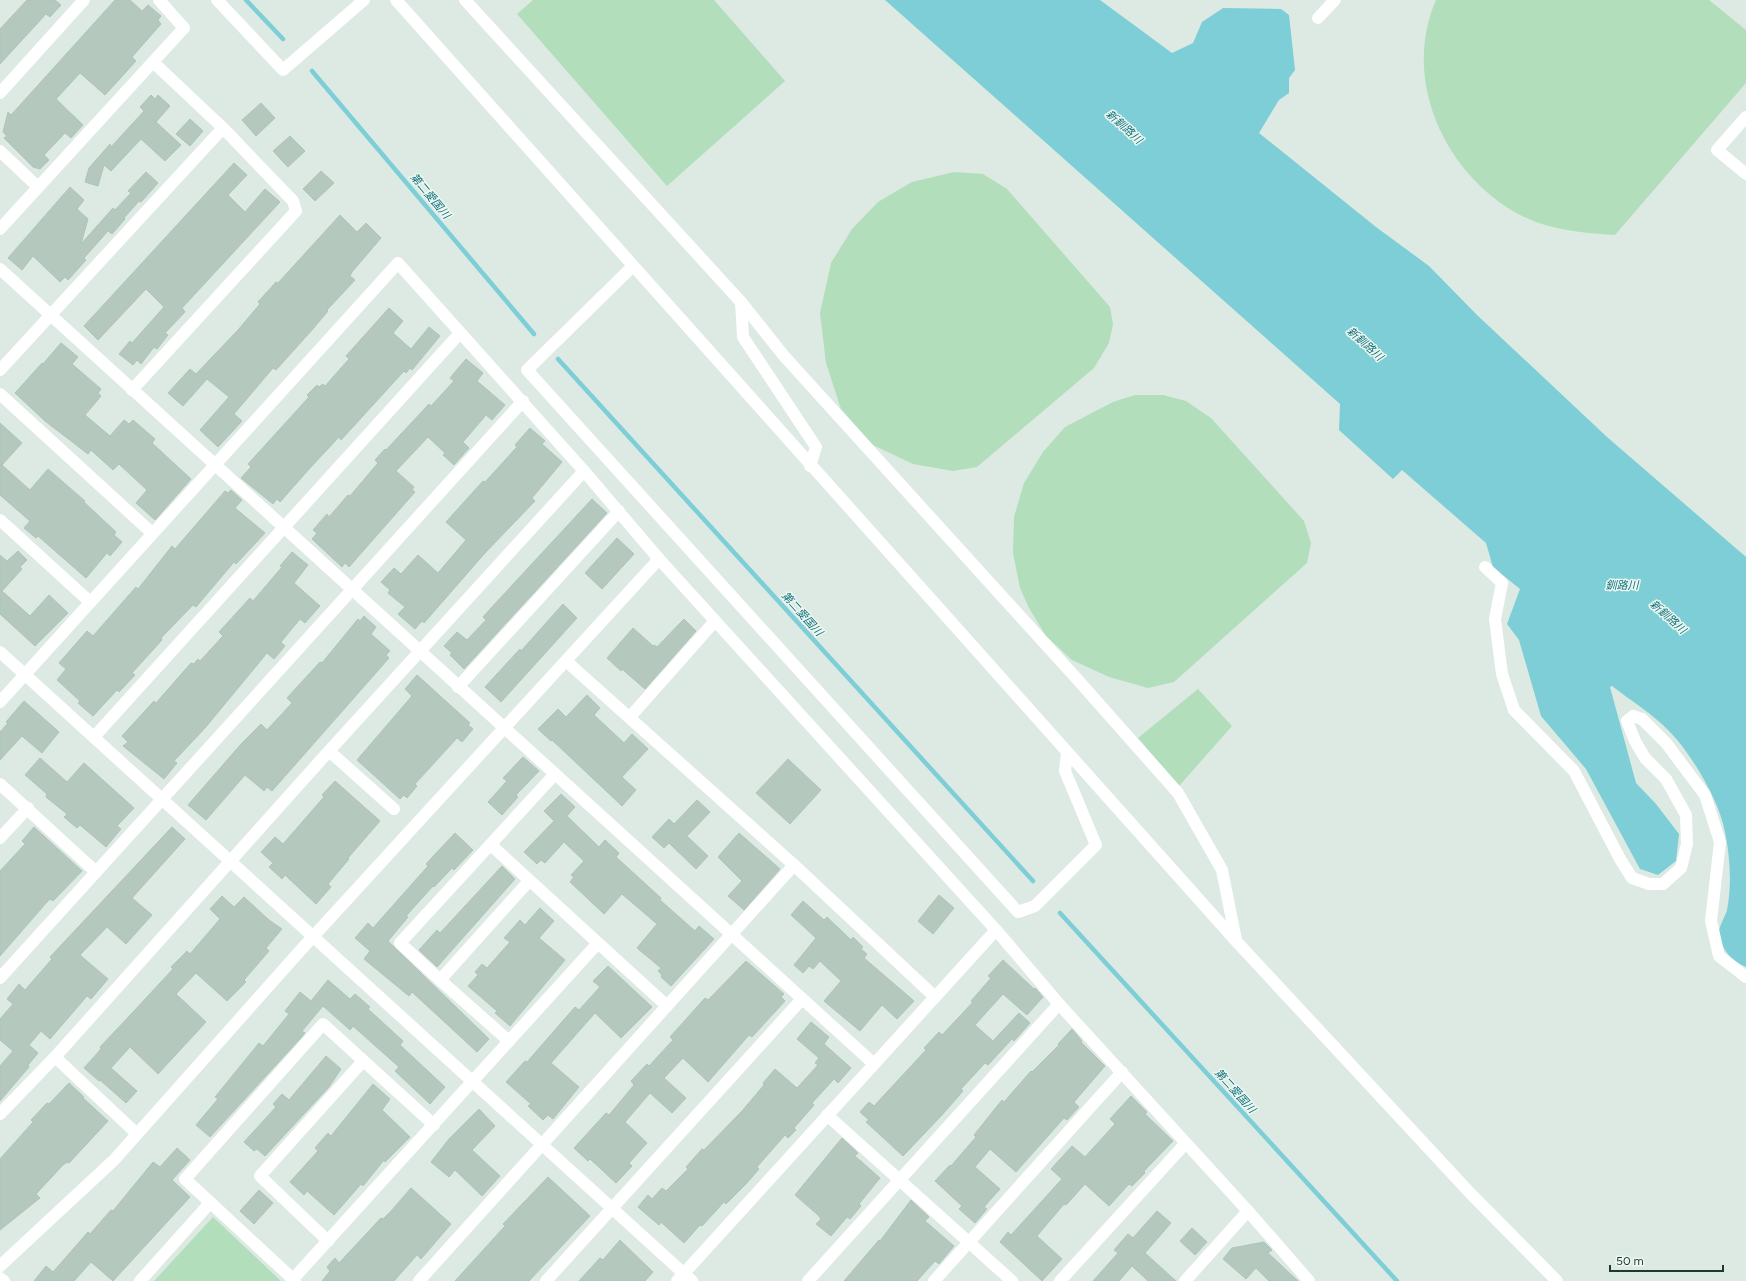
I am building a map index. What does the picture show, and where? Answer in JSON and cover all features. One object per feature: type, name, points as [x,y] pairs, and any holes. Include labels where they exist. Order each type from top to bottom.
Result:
[{"type":"street","points":[[0,93],[84,0]]},
{"type":"street","points":[[0,229],[184,28],[159,0]]},
{"type":"street","points":[[217,0],[283,70],[364,0]]},
{"type":"street","points":[[396,0],[810,466],[1236,941],[1471,1194],[1557,1281]]},
{"type":"street","points":[[465,0],[742,302],[784,356],[1072,673],[1178,793],[1222,870],[1236,941]]},
{"type":"street","points":[[1318,18],[1334,0]]},
{"type":"street","points":[[132,390],[296,211],[293,201],[222,128],[152,62]]},
{"type":"street","points":[[1746,117],[1717,150],[1746,174]]},
{"type":"street","points":[[0,370],[222,128]]},
{"type":"street","points":[[0,151],[38,187]]},
{"type":"street","points":[[0,702],[214,464],[398,263],[523,401],[659,559],[996,930],[1059,1004],[1122,1072],[1185,1144],[1248,1211],[1309,1281]]},
{"type":"street","points":[[633,266],[527,370],[1018,912],[1035,906],[1096,845],[1066,771],[1067,753]]},
{"type":"street","points":[[0,269],[874,1064]]},
{"type":"street","points":[[742,302],[743,337],[816,446],[810,466]]},
{"type":"street","points":[[94,737],[460,333]]},
{"type":"street","points":[[0,394],[152,533]]},
{"type":"street","points":[[0,978],[523,401]]},
{"type":"street","points":[[0,1114],[55,1056],[329,751],[584,471]]},
{"type":"street","points":[[458,686],[619,512]]},
{"type":"street","points":[[0,520],[90,602]]},
{"type":"street","points":[[0,1266],[114,1160],[314,937],[659,559]]},
{"type":"street","points":[[1485,567],[1502,583],[1495,619],[1502,674],[1514,710],[1574,771],[1620,859],[1632,878],[1649,884],[1663,884],[1681,868],[1687,844],[1686,815],[1666,779],[1645,758],[1635,741],[1627,721],[1633,716],[1642,719],[1666,743],[1705,795],[1720,842],[1711,921],[1719,956],[1746,977]]},
{"type":"street","points":[[630,717],[715,621]]},
{"type":"street","points":[[0,652],[612,1209],[684,1278],[827,1115],[996,930]]},
{"type":"street","points":[[566,661],[794,865],[935,997]]},
{"type":"street","points":[[329,751],[394,809]]},
{"type":"street","points":[[509,1041],[400,943],[555,774]]},
{"type":"street","points":[[0,784],[28,808],[96,872]]},
{"type":"street","points":[[0,838],[28,808]]},
{"type":"street","points":[[490,845],[667,1006]]},
{"type":"street","points":[[420,1281],[794,865]]},
{"type":"street","points":[[440,980],[530,881]]},
{"type":"street","points":[[434,1125],[323,1024],[185,1179],[209,1204],[294,1280],[328,1241],[434,1125],[598,943]]},
{"type":"street","points":[[546,1281],[802,999]]},
{"type":"street","points":[[808,1281],[1059,1004]]},
{"type":"street","points":[[55,1056],[137,1134]]},
{"type":"street","points":[[328,1241],[260,1176],[363,1061]]},
{"type":"street","points":[[934,1281],[1122,1072]]},
{"type":"street","points":[[827,1115],[1012,1281]]},
{"type":"street","points":[[1060,1281],[1185,1144]]},
{"type":"street","points":[[140,1281],[209,1204]]},
{"type":"street","points":[[1185,1281],[1248,1211]]},
{"type":"street","points":[[0,1278],[4,1281]]},
{"type":"green space","points":[[533,0],[714,0],[785,81],[667,186],[517,14]]},
{"type":"green space","points":[[1436,0],[1709,0],[1746,30],[1746,83],[1615,235],[1579,232],[1554,227],[1520,215],[1493,198],[1470,176],[1451,150],[1437,122],[1427,93],[1424,62],[1426,31]]},
{"type":"green space","points":[[954,172],[983,174],[1007,189],[1110,307],[1113,324],[1109,343],[1094,368],[977,467],[953,471],[913,464],[873,445],[841,409],[826,363],[820,313],[831,263],[852,229],[878,202],[912,182]]},
{"type":"green space","points":[[1135,395],[1163,395],[1186,401],[1211,418],[1304,521],[1311,543],[1307,563],[1174,682],[1148,688],[1109,677],[1072,660],[1046,636],[1029,608],[1020,588],[1013,553],[1014,517],[1024,483],[1043,452],[1065,427],[1113,402]]},
{"type":"green space","points":[[1198,689],[1232,726],[1179,786],[1138,738]]},
{"type":"green space","points":[[213,1217],[281,1281],[154,1281]]},
{"type":"water","name":"釧路川","points":[[885,0],[1100,0],[1172,53],[1193,43],[1202,22],[1223,8],[1281,9],[1289,15],[1295,70],[1289,78],[1289,93],[1279,100],[1259,133],[1376,227],[1429,266],[1477,315],[1607,437],[1746,557],[1746,967],[1736,962],[1728,954],[1722,945],[1719,933],[1727,910],[1730,880],[1728,851],[1722,820],[1703,778],[1678,740],[1649,713],[1612,686],[1610,687],[1636,783],[1656,804],[1679,834],[1676,861],[1658,875],[1640,869],[1586,769],[1541,716],[1519,640],[1507,624],[1520,589],[1493,567],[1486,543],[1402,470],[1393,479],[1339,430],[1340,404]]},
{"type":"building","points":[[27,0],[55,0],[61,5],[50,17],[46,14],[0,64],[0,29]]},
{"type":"building","points":[[115,0],[130,0],[142,11],[148,5],[161,16],[158,20],[161,24],[132,57],[136,61],[105,95],[80,73],[56,99],[83,125],[71,138],[65,133],[44,155],[49,160],[40,169],[33,167],[4,138],[7,136],[3,132],[8,112],[11,115]]},
{"type":"building","points":[[151,95],[155,99],[158,95],[170,106],[156,122],[181,145],[165,161],[141,139],[111,171],[104,165],[98,186],[85,182],[89,168],[110,144],[111,147],[144,111],[140,107]]},
{"type":"building","points":[[261,103],[275,118],[256,136],[242,120]]},
{"type":"building","points":[[190,119],[203,131],[190,146],[176,134]]},
{"type":"building","points":[[290,136],[305,151],[288,167],[273,151]]},
{"type":"building","points":[[234,163],[247,175],[228,195],[245,212],[265,189],[280,202],[182,308],[185,312],[165,333],[168,335],[157,349],[154,347],[141,364],[137,360],[133,365],[119,354],[130,341],[132,343],[164,307],[146,289],[98,340],[84,326]]},
{"type":"building","points":[[321,171],[334,183],[315,201],[303,189]]},
{"type":"building","points":[[146,172],[158,183],[141,202],[139,201],[112,234],[108,231],[84,258],[86,260],[68,280],[65,277],[60,282],[33,256],[22,270],[8,258],[70,187],[84,200],[77,209],[88,219],[81,244],[113,208],[115,210],[131,193],[128,191]]},
{"type":"building","points":[[340,215],[357,232],[366,223],[381,238],[352,272],[350,276],[355,280],[327,310],[328,311],[312,330],[276,370],[273,368],[234,414],[242,421],[218,447],[200,430],[229,397],[207,379],[183,406],[168,393],[190,369],[196,374],[238,330],[260,304],[258,302],[276,282],[278,283]]},
{"type":"building","points":[[389,308],[403,321],[393,333],[411,349],[429,327],[440,336],[412,370],[410,368],[406,373],[404,371],[341,440],[339,437],[280,502],[277,499],[273,504],[241,478],[251,467],[248,464],[309,397],[307,395],[317,385],[319,387],[323,384],[325,386],[349,359],[346,356]]},
{"type":"building","points":[[61,343],[78,357],[72,364],[101,389],[98,393],[101,396],[85,415],[110,436],[124,420],[129,424],[133,420],[155,439],[152,443],[191,479],[155,520],[136,503],[147,490],[119,464],[113,470],[91,450],[88,454],[45,421],[15,393]]},
{"type":"building","points":[[466,359],[483,373],[477,381],[505,405],[492,420],[486,415],[463,442],[469,448],[454,465],[443,455],[445,453],[428,437],[396,471],[414,487],[412,490],[415,492],[349,567],[345,563],[342,567],[312,539],[317,533],[313,530],[327,514],[329,517],[348,495],[350,496],[378,463],[375,460],[429,404],[431,406],[454,381],[450,378]]},
{"type":"building","points":[[0,423],[22,443],[2,465],[30,490],[48,469],[85,501],[84,502],[116,532],[114,535],[122,542],[110,556],[107,553],[86,578],[38,536],[36,538],[24,528],[30,521],[0,495]]},
{"type":"building","points":[[530,428],[545,441],[542,444],[562,462],[532,498],[535,501],[485,553],[424,623],[422,621],[415,629],[398,614],[405,607],[388,593],[390,590],[381,582],[394,568],[401,574],[418,555],[438,573],[466,540],[446,522],[483,481],[485,482],[517,447],[515,445]]},
{"type":"building","points":[[231,490],[242,500],[235,508],[265,533],[236,564],[234,562],[196,607],[193,605],[161,638],[162,640],[132,673],[135,675],[119,692],[117,690],[93,716],[78,703],[80,701],[57,680],[66,669],[59,663],[87,631],[93,636],[136,587],[138,589],[172,546],[175,549],[225,491],[228,493]]},
{"type":"building","points":[[592,499],[607,513],[464,669],[450,655],[452,653],[444,646],[457,632],[467,640],[486,620],[483,617]]},
{"type":"building","points":[[617,538],[634,554],[602,589],[585,573]]},
{"type":"building","points":[[18,551],[27,560],[20,567],[22,569],[2,591],[30,616],[49,595],[68,613],[35,646],[0,614],[0,555],[7,561]]},
{"type":"building","points":[[292,552],[308,565],[294,583],[320,606],[305,623],[300,619],[281,642],[285,646],[274,659],[267,653],[205,728],[174,761],[177,763],[164,779],[123,746],[128,742],[122,736],[154,701],[156,703],[191,663],[194,664],[198,659],[200,661],[223,636],[219,632],[250,598],[253,601],[282,567],[280,566]]},
{"type":"building","points":[[563,604],[577,618],[501,702],[485,687],[520,649],[521,651]]},
{"type":"building","points":[[364,616],[376,627],[371,634],[390,651],[386,655],[389,658],[272,791],[267,787],[264,791],[245,775],[206,820],[188,805],[242,743],[261,724],[267,730],[292,703],[287,698],[320,662],[322,663],[358,619],[360,621]]},
{"type":"building","points":[[684,619],[696,631],[645,689],[622,669],[621,671],[607,658],[633,628],[653,646],[654,645],[657,647]]},
{"type":"building","points":[[417,675],[470,723],[468,725],[473,729],[462,742],[457,738],[415,784],[417,786],[407,798],[404,795],[400,799],[357,760],[412,696],[405,689]]},
{"type":"building","points":[[587,695],[600,708],[594,715],[624,743],[632,734],[648,749],[622,777],[636,790],[622,806],[552,740],[551,741],[538,729],[558,709],[566,717]]},
{"type":"building","points":[[24,701],[59,732],[42,753],[22,736],[0,760],[0,732],[8,723],[6,722]]},
{"type":"building","points":[[523,757],[539,771],[516,795],[518,797],[502,815],[488,802],[507,781],[503,778]]},
{"type":"building","points":[[40,758],[67,782],[84,763],[134,808],[117,826],[121,829],[106,847],[80,825],[77,828],[64,817],[67,814],[46,797],[47,794],[25,775]]},
{"type":"building","points":[[788,759],[821,790],[790,824],[756,793]]},
{"type":"building","points":[[335,781],[380,821],[348,858],[349,859],[328,884],[331,887],[316,904],[285,875],[282,879],[269,867],[273,863],[261,852],[275,837],[283,844],[324,797],[322,795]]},
{"type":"building","points":[[561,794],[575,807],[567,816],[599,847],[605,840],[619,853],[616,857],[661,898],[660,900],[695,931],[699,926],[714,939],[671,986],[661,977],[662,975],[658,971],[661,968],[637,948],[657,924],[622,894],[604,914],[570,882],[574,877],[571,875],[584,861],[564,842],[545,863],[541,860],[537,864],[524,852],[554,821],[544,811]]},
{"type":"building","points":[[697,800],[710,812],[687,836],[708,856],[696,869],[669,843],[664,848],[652,837],[669,819],[674,824]]},
{"type":"building","points":[[34,827],[82,871],[53,901],[50,899],[47,902],[0,956],[0,871],[25,844],[22,841]]},
{"type":"building","points":[[172,827],[185,839],[132,898],[152,915],[126,944],[107,927],[80,955],[108,979],[91,999],[87,996],[50,1039],[41,1031],[29,1045],[38,1053],[28,1065],[29,1067],[0,1101],[0,1066],[13,1051],[0,1040],[0,1019],[13,1004],[7,999],[19,984],[25,990],[52,959],[50,957]]},
{"type":"building","points":[[455,833],[473,850],[454,870],[452,868],[434,887],[433,886],[406,916],[408,917],[388,941],[489,1039],[477,1052],[412,992],[409,996],[364,959],[370,951],[355,938],[368,923],[373,928],[428,866],[426,864]]},
{"type":"building","points":[[739,833],[780,869],[744,910],[728,896],[742,881],[718,857]]},
{"type":"building","points":[[502,866],[515,879],[437,967],[419,950],[437,930],[440,933]]},
{"type":"building","points":[[939,895],[954,908],[933,934],[918,921]]},
{"type":"building","points":[[222,896],[234,907],[244,897],[269,920],[282,929],[266,948],[269,951],[244,980],[246,982],[227,1001],[196,973],[176,994],[206,1022],[158,1074],[130,1047],[111,1068],[137,1091],[126,1103],[84,1068],[101,1049],[100,1047],[173,969],[171,967],[187,951],[190,954],[220,919],[210,909]]},
{"type":"building","points":[[803,901],[824,920],[827,917],[851,940],[853,937],[863,947],[861,949],[867,954],[864,958],[914,1001],[897,1019],[882,1005],[860,1031],[824,1001],[841,981],[820,961],[813,969],[809,966],[803,973],[794,965],[816,938],[791,915]]},
{"type":"building","points":[[540,908],[554,921],[539,938],[565,960],[510,1026],[495,1013],[497,1011],[468,986],[478,975],[475,972],[482,964],[487,968],[510,942],[504,938],[520,920],[525,925]]},
{"type":"building","points":[[1003,960],[1043,997],[1027,1015],[1003,994],[975,1025],[993,1041],[1019,1013],[1030,1023],[1014,1041],[1012,1039],[988,1065],[985,1063],[961,1089],[963,1091],[942,1115],[903,1156],[866,1122],[869,1120],[860,1112],[869,1102],[874,1106],[926,1050],[924,1048],[939,1032],[942,1035],[973,1002],[971,1001],[991,978],[988,976]]},
{"type":"building","points":[[746,961],[784,994],[781,997],[785,1001],[752,1037],[749,1035],[708,1082],[683,1058],[664,1078],[686,1098],[672,1113],[650,1093],[625,1122],[647,1143],[629,1163],[632,1166],[616,1183],[590,1159],[588,1161],[574,1148],[606,1113],[609,1115],[634,1085],[631,1081],[647,1064],[649,1066],[673,1040],[670,1037],[705,998],[708,1000]]},
{"type":"building","points":[[608,966],[652,1007],[621,1038],[595,1013],[551,1063],[579,1087],[553,1119],[548,1115],[543,1120],[528,1106],[531,1104],[506,1082],[525,1061],[527,1062],[575,1007],[579,1010],[600,987],[593,981]]},
{"type":"building","points":[[328,980],[350,999],[355,994],[370,1007],[368,1009],[403,1041],[400,1045],[445,1087],[430,1104],[395,1071],[399,1067],[353,1026],[350,1030],[323,1006],[302,1031],[305,1033],[299,1040],[210,1137],[196,1125],[218,1099],[215,1097],[259,1043],[263,1046],[289,1014],[285,1011],[300,992],[311,1001]]},
{"type":"building","points":[[811,1022],[829,1037],[824,1044],[851,1068],[838,1083],[834,1079],[812,1103],[814,1105],[794,1128],[796,1130],[788,1138],[785,1135],[757,1167],[759,1169],[746,1184],[726,1204],[724,1202],[684,1243],[661,1222],[659,1225],[638,1207],[648,1195],[652,1199],[662,1188],[666,1191],[688,1169],[686,1167],[702,1149],[704,1150],[742,1111],[764,1085],[763,1083],[775,1069],[797,1088],[818,1065],[815,1063],[819,1058],[797,1039]]},
{"type":"building","points":[[1072,1029],[1082,1041],[1081,1042],[1105,1066],[1074,1102],[1079,1107],[1067,1120],[1064,1118],[1016,1172],[990,1149],[975,1167],[1000,1189],[984,1207],[987,1209],[975,1223],[959,1209],[962,1206],[935,1181],[950,1165],[951,1166],[976,1137],[974,1135],[1002,1100],[1004,1102],[1031,1071],[1032,1072],[1059,1045],[1058,1044]]},
{"type":"building","points":[[326,1056],[341,1069],[329,1087],[265,1156],[257,1149],[254,1151],[244,1142],[276,1107],[273,1104],[282,1094],[289,1100]]},
{"type":"building","points":[[69,1083],[108,1121],[69,1163],[67,1162],[62,1166],[36,1194],[40,1198],[0,1230],[0,1159],[33,1122],[31,1120]]},
{"type":"building","points":[[373,1084],[390,1099],[382,1110],[410,1137],[385,1162],[384,1160],[363,1186],[361,1184],[334,1215],[307,1191],[304,1195],[290,1182],[318,1151],[315,1148],[328,1133],[331,1136]]},
{"type":"building","points":[[1131,1096],[1147,1112],[1145,1114],[1173,1141],[1144,1171],[1145,1173],[1132,1186],[1129,1184],[1109,1206],[1085,1184],[1066,1205],[1064,1204],[1037,1236],[1062,1259],[1042,1281],[1000,1242],[1008,1232],[1011,1235],[1062,1179],[1051,1169],[1072,1146],[1085,1157],[1115,1124],[1110,1119]]},
{"type":"building","points":[[479,1109],[495,1126],[472,1150],[500,1176],[482,1196],[455,1170],[449,1177],[431,1162],[449,1139]]},
{"type":"building","points":[[842,1138],[858,1153],[855,1156],[880,1178],[859,1204],[861,1206],[850,1219],[847,1217],[831,1236],[816,1224],[821,1219],[818,1215],[795,1195]]},
{"type":"building","points":[[177,1148],[190,1160],[172,1180],[190,1197],[113,1281],[91,1262],[74,1281],[34,1281],[46,1266],[53,1272],[88,1232],[90,1234],[111,1210],[113,1211],[153,1162],[160,1167]]},
{"type":"building","points":[[548,1177],[590,1216],[529,1281],[455,1281],[505,1226],[503,1224]]},
{"type":"building","points":[[411,1188],[451,1224],[421,1259],[417,1255],[394,1281],[322,1281],[330,1271],[327,1267],[335,1258],[339,1263],[381,1218],[383,1219],[392,1210]]},
{"type":"building","points":[[259,1190],[273,1203],[254,1224],[240,1211]]},
{"type":"building","points":[[911,1200],[929,1217],[925,1221],[954,1246],[939,1264],[935,1261],[917,1281],[844,1281],[879,1240],[880,1241]]},
{"type":"building","points":[[1157,1211],[1171,1223],[1145,1253],[1176,1281],[1148,1281],[1132,1266],[1119,1281],[1093,1281],[1118,1253],[1114,1250],[1128,1234],[1133,1238]]},
{"type":"building","points":[[1192,1228],[1207,1242],[1195,1255],[1180,1241]]},
{"type":"building","points":[[620,1240],[653,1272],[645,1281],[579,1281],[600,1258],[603,1260]]},
{"type":"building","points":[[1264,1242],[1272,1250],[1268,1253],[1298,1281],[1269,1281],[1256,1268],[1246,1279],[1223,1259],[1232,1248]]},
{"type":"waterway","name":"第二愛国川","points":[[246,0],[283,39]]},
{"type":"waterway","name":"第二愛国川","points":[[312,71],[534,334]]},
{"type":"waterway","name":"第二愛国川","points":[[558,359],[1033,881]]},
{"type":"waterway","name":"第二愛国川","points":[[1060,913],[1397,1281]]},
{"type":"water label","name":"新釧路川","points":[[1124,127]]},
{"type":"water label","name":"新釧路川","points":[[1365,344]]},
{"type":"water label","name":"新釧路川","points":[[1668,617]]}]
